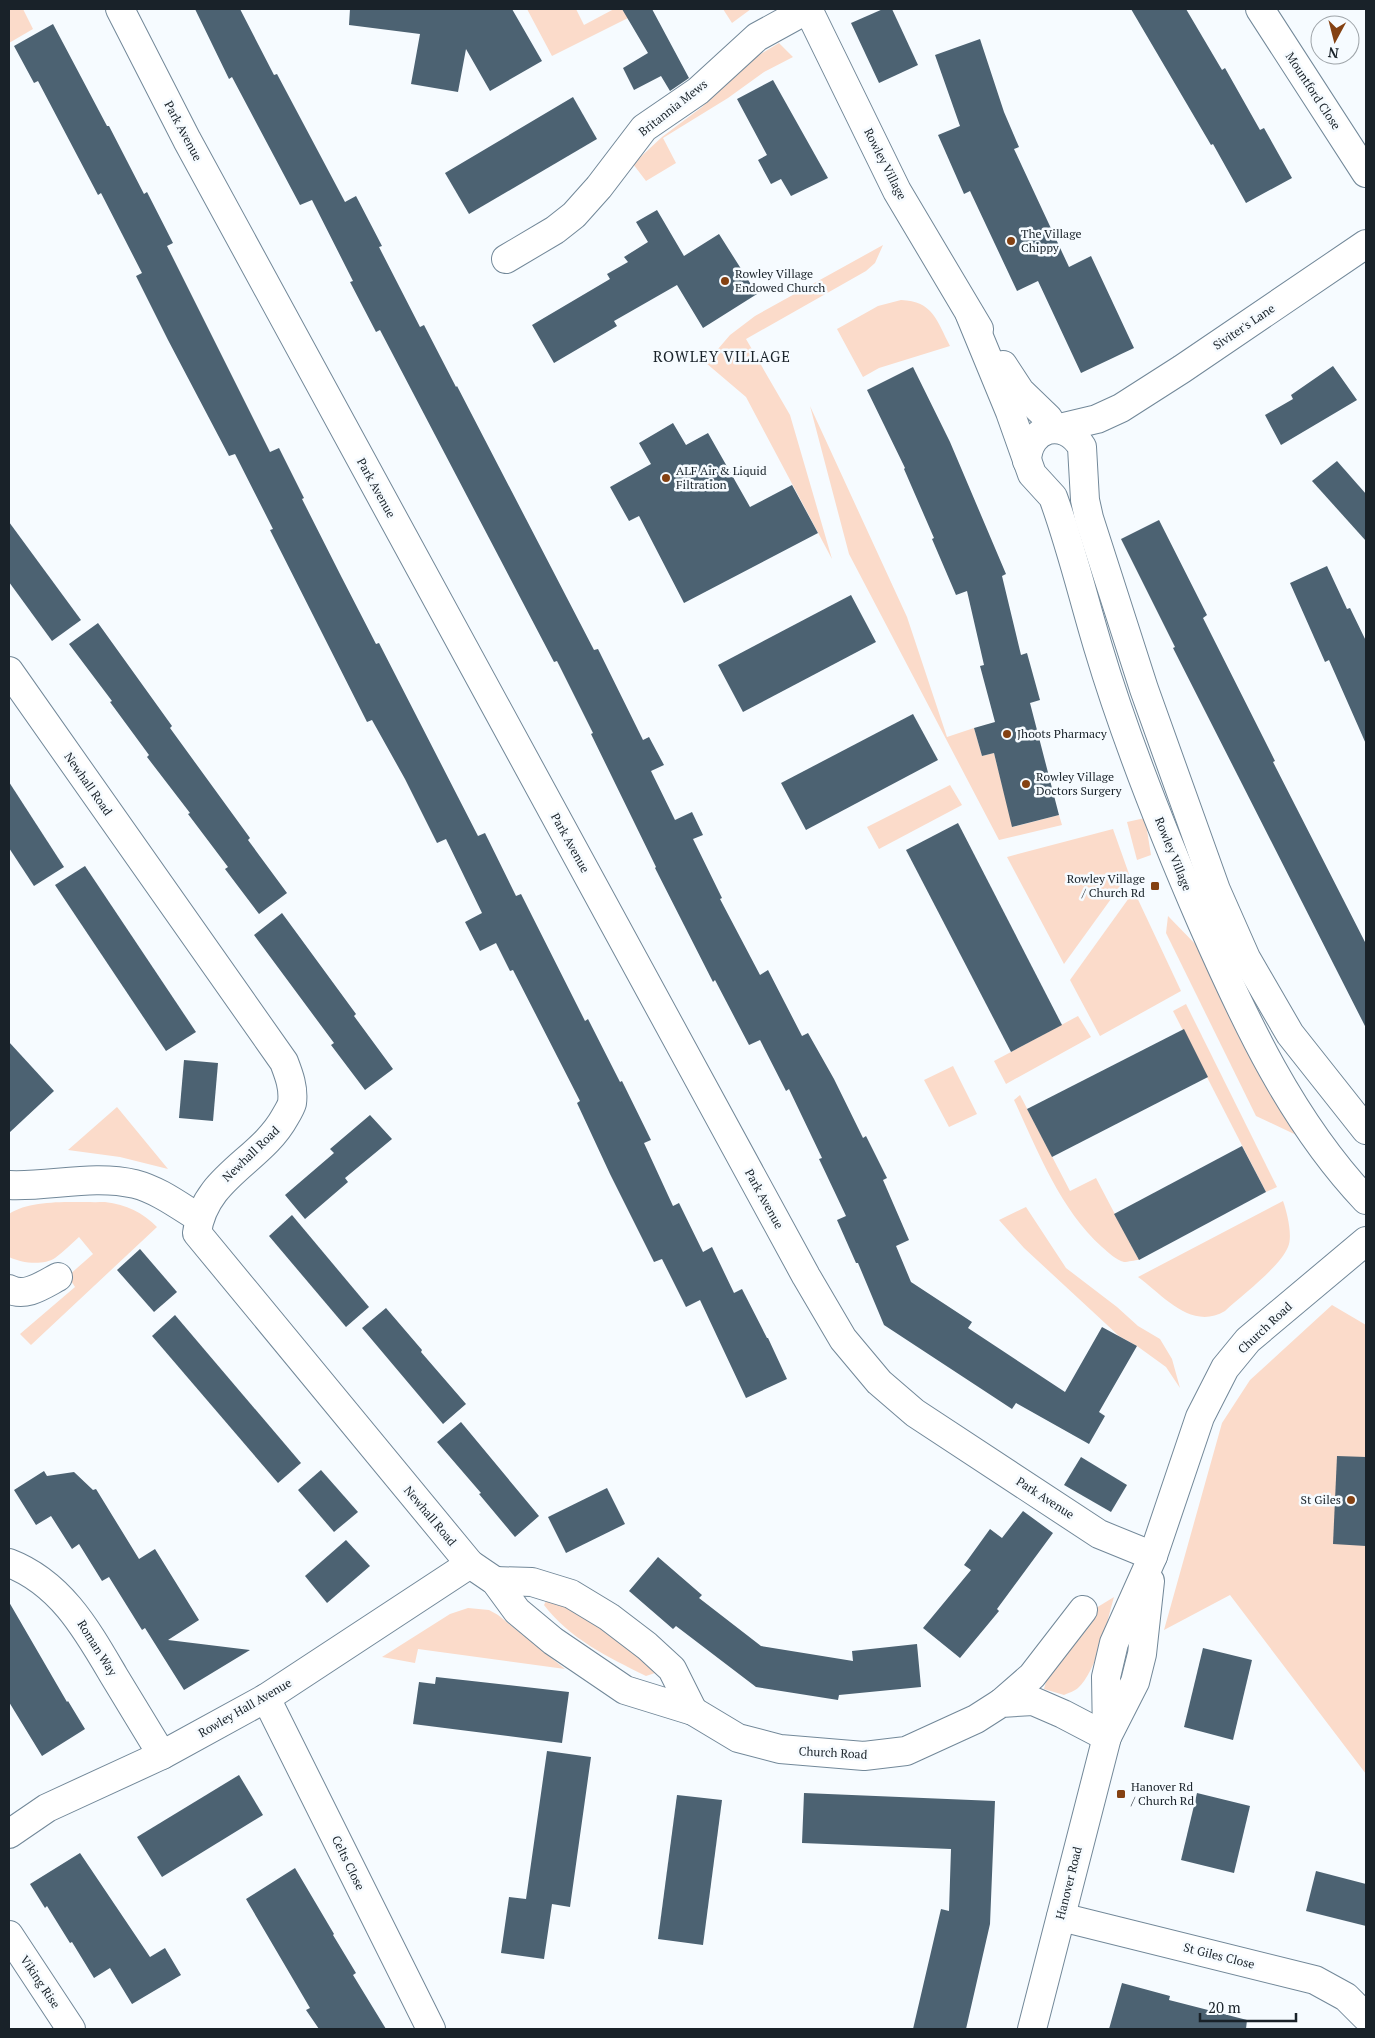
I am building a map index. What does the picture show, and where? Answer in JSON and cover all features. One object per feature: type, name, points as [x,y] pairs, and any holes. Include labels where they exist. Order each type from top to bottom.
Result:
[{"type":"street","name":"Park Avenue","points":[[120,9],[192,149],[746,1166],[843,1339],[879,1382],[915,1413],[1100,1534],[1153,1556]]},
{"type":"street","name":"Britannia Mews","points":[[506,259],[555,230],[574,215],[599,187],[644,128],[698,91],[757,37],[808,9]]},
{"type":"street","name":"Rowley Village","points":[[808,9],[897,191],[970,314],[1020,391],[1048,418],[1055,429],[1065,431],[1077,439],[1082,447],[1085,500],[1089,518],[1144,689],[1216,890],[1246,958],[1290,1034],[1366,1130]]},
{"type":"street","name":"Mountford Close","points":[[1260,9],[1366,173]]},
{"type":"street","name":"Siviter's Lane","points":[[1055,429],[1097,419],[1121,408],[1182,369],[1366,244]]},
{"type":"street","name":"Rowley Village","points":[[970,314],[1033,471],[1053,497],[1114,698],[1167,842],[1244,1015],[1276,1075],[1318,1141],[1340,1172],[1366,1200]]},
{"type":"street","name":"Siviter's Lane","points":[[1083,461],[1121,408]]},
{"type":"street","points":[[1055,429],[1040,433],[1034,437],[1027,452],[1033,471],[1057,486],[1070,481],[1078,474],[1083,461]]},
{"type":"street","name":"Newhall Road","points":[[9,671],[284,1062],[291,1082],[292,1104],[277,1132],[227,1176],[211,1194],[198,1218],[197,1233],[470,1564]]},
{"type":"street","points":[[9,1185],[96,1180],[134,1184],[165,1196],[198,1218]]},
{"type":"street","name":"Church Road","points":[[1174,1494],[1200,1417],[1225,1368],[1248,1340],[1366,1241]]},
{"type":"street","points":[[9,1289],[15,1292],[33,1291],[58,1277]]},
{"type":"street","name":"Hanover Road","points":[[1032,2029],[1106,1738],[1106,1677],[1114,1643],[1153,1556],[1174,1494]]},
{"type":"street","name":"Roman Way","points":[[9,1563],[22,1568],[55,1592],[82,1621],[162,1755]]},
{"type":"street","name":"Church Road","points":[[470,1564],[495,1581],[517,1611],[553,1641],[625,1690],[693,1711],[738,1738],[780,1749],[864,1756],[906,1751],[976,1719],[1001,1703],[1032,1676],[1083,1610]]},
{"type":"street","name":"Rowley Hall Avenue","points":[[9,1834],[47,1808],[162,1755],[266,1698],[470,1564]]},
{"type":"street","points":[[495,1581],[532,1582],[571,1594],[609,1617],[648,1646],[672,1669],[693,1711]]},
{"type":"street","name":"Celts Close","points":[[266,1698],[431,2029]]},
{"type":"street","name":"Church Road","points":[[1001,1703],[1033,1701],[1063,1714],[1106,1738]]},
{"type":"street","name":"St Giles Close","points":[[1061,1917],[1315,1980],[1346,1997],[1366,2017]]},
{"type":"street","name":"Viking Rise","points":[[9,1935],[71,2029]]},
{"type":"shaded area","points":[[9,9],[23,9],[33,29],[9,43]]},
{"type":"shaded area","points":[[527,9],[576,9],[584,25],[614,9],[646,9],[552,56]]},
{"type":"shaded area","points":[[723,9],[751,9],[732,23]]},
{"type":"shaded area","points":[[779,43],[793,57],[764,72],[728,98],[663,138],[676,163],[646,181],[633,164],[662,137],[702,107],[751,60]]},
{"type":"shaded area","points":[[883,245],[875,263],[866,271],[746,339],[790,415],[832,559],[746,397],[706,363],[730,335],[755,316]]},
{"type":"shaded area","points":[[901,300],[912,301],[927,308],[933,314],[950,346],[879,368],[863,377],[837,329],[878,306]]},
{"type":"shaded area","points":[[810,406],[907,617],[947,737],[974,728],[982,756],[994,753],[1013,827],[1059,815],[1062,825],[999,840],[849,554]]},
{"type":"shaded area","points":[[950,785],[962,805],[879,849],[867,827]]},
{"type":"shaded area","points":[[1145,818],[1151,855],[1137,860],[1127,822]]},
{"type":"shaded area","points":[[1113,829],[1129,874],[1064,964],[1007,857]]},
{"type":"shaded area","points":[[1134,891],[1181,991],[1100,1036],[1070,980]]},
{"type":"shaded area","points":[[1168,916],[1203,952],[1311,1142],[1256,1116],[1166,933]]},
{"type":"shaded area","points":[[1186,1004],[1277,1187],[1266,1192],[1173,1011]]},
{"type":"shaded area","points":[[1078,1016],[1091,1037],[1006,1084],[994,1061]]},
{"type":"shaded area","points":[[953,1066],[977,1114],[949,1127],[924,1080]]},
{"type":"shaded area","points":[[1020,1095],[1070,1191],[1096,1178],[1139,1260],[1124,1262],[1115,1258],[1087,1232],[1073,1215],[1041,1159],[1014,1100]]},
{"type":"shaded area","points":[[117,1107],[168,1169],[120,1157],[68,1150]]},
{"type":"shaded area","points":[[1283,1201],[1290,1231],[1288,1247],[1277,1264],[1225,1311],[1213,1316],[1201,1317],[1189,1314],[1168,1301],[1138,1277]]},
{"type":"shaded area","points":[[105,1202],[134,1210],[146,1217],[157,1227],[31,1345],[20,1334],[75,1287],[68,1276],[93,1254],[79,1237],[58,1256],[44,1262],[32,1263],[9,1257],[9,1214],[19,1209],[43,1203]]},
{"type":"shaded area","points":[[1026,1207],[1066,1268],[1117,1307],[1138,1326],[1160,1339],[1172,1359],[1180,1388],[1166,1367],[1137,1346],[1119,1336],[1024,1248],[999,1220]]},
{"type":"shaded area","points":[[1332,1305],[1366,1325],[1366,1774],[1230,1595],[1164,1630],[1222,1423],[1250,1380]]},
{"type":"shaded area","points":[[558,1594],[646,1660],[655,1673],[646,1676],[632,1669],[590,1646],[566,1628],[544,1605],[548,1597]]},
{"type":"shaded area","points":[[1114,1597],[1096,1658],[1085,1680],[1077,1689],[1064,1695],[1044,1689],[1048,1674],[1096,1608]]},
{"type":"shaded area","points":[[468,1608],[489,1610],[498,1615],[565,1669],[418,1649],[415,1663],[382,1657],[450,1614]]},
{"type":"building","points":[[195,9],[240,9],[274,75],[277,74],[345,202],[356,196],[382,246],[379,247],[420,327],[424,325],[457,386],[594,650],[598,649],[643,740],[649,737],[664,765],[651,771],[675,820],[692,812],[703,835],[693,839],[722,898],[720,899],[760,975],[768,970],[802,1036],[808,1033],[834,1079],[863,1138],[866,1136],[887,1178],[883,1180],[909,1240],[896,1246],[911,1282],[972,1322],[968,1328],[1065,1392],[1102,1327],[1137,1346],[1099,1412],[1105,1416],[1089,1444],[1016,1403],[1012,1409],[884,1325],[858,1263],[856,1263],[837,1220],[846,1216],[819,1159],[822,1158],[789,1089],[786,1091],[760,1040],[749,1045],[715,980],[713,982],[655,868],[591,734],[593,733],[557,661],[554,662],[380,330],[376,332],[350,282],[353,281],[312,200],[300,205],[232,77],[229,79]]},
{"type":"building","points":[[350,9],[512,9],[542,61],[490,91],[466,49],[458,92],[411,84],[420,34],[349,25]]},
{"type":"building","points":[[622,9],[652,9],[689,78],[670,91],[661,76],[634,90],[623,68],[648,53]]},
{"type":"building","points":[[883,9],[892,9],[918,65],[879,83],[851,23]]},
{"type":"building","points":[[1131,9],[1186,9],[1222,70],[1225,68],[1260,130],[1264,128],[1292,178],[1246,203],[1213,144],[1211,145]]},
{"type":"building","points":[[53,24],[144,194],[147,192],[173,243],[167,246],[270,452],[279,448],[304,498],[302,499],[342,578],[376,644],[379,643],[478,836],[485,833],[516,896],[521,894],[585,1021],[588,1019],[620,1082],[622,1081],[651,1140],[644,1143],[673,1206],[679,1203],[703,1252],[712,1247],[734,1293],[742,1289],[787,1379],[746,1398],[700,1300],[686,1307],[662,1259],[654,1262],[577,1103],[580,1101],[513,970],[510,971],[496,943],[480,951],[465,922],[482,913],[446,839],[437,843],[405,779],[372,720],[367,722],[270,530],[273,529],[235,454],[229,456],[168,340],[136,276],[142,273],[101,193],[98,195],[38,81],[34,83],[14,46]]},
{"type":"building","points":[[980,39],[1004,112],[1019,147],[1014,149],[1069,267],[1091,256],[1134,348],[1081,373],[1038,281],[1017,291],[970,191],[964,194],[938,135],[960,126],[935,55]]},
{"type":"building","points":[[773,80],[828,178],[791,196],[781,179],[771,184],[758,160],[767,155],[737,99]]},
{"type":"building","points":[[573,97],[597,139],[469,214],[445,173]]},
{"type":"building","points":[[657,210],[684,256],[719,234],[757,294],[703,328],[677,285],[614,321],[617,326],[554,363],[532,325],[610,279],[607,274],[628,262],[624,257],[648,242],[636,222]]},
{"type":"building","points":[[1333,366],[1357,400],[1281,445],[1265,415],[1293,399],[1291,395]]},
{"type":"building","points":[[913,367],[950,442],[1006,574],[1002,576],[1021,655],[1027,653],[1040,700],[1030,703],[1059,815],[1012,827],[994,753],[982,756],[974,728],[995,722],[980,666],[984,665],[967,591],[956,595],[905,468],[867,390]]},
{"type":"building","points":[[673,423],[686,445],[708,433],[750,507],[792,485],[818,533],[684,603],[639,516],[629,521],[610,487],[651,464],[639,443]]},
{"type":"building","points":[[1337,461],[1366,494],[1366,541],[1312,481]]},
{"type":"building","points":[[1159,520],[1207,615],[1203,618],[1275,761],[1273,762],[1366,944],[1366,1028],[1173,648],[1175,647],[1121,539]]},
{"type":"building","points":[[9,522],[81,620],[52,641],[9,582]]},
{"type":"building","points":[[1327,566],[1347,609],[1350,608],[1366,641],[1366,744],[1329,660],[1325,662],[1290,583]]},
{"type":"building","points":[[851,595],[876,642],[743,712],[718,665]]},
{"type":"building","points":[[98,623],[172,726],[170,728],[250,838],[248,840],[287,893],[259,914],[225,869],[228,867],[188,814],[190,813],[147,757],[149,755],[110,702],[112,701],[69,644]]},
{"type":"building","points":[[913,714],[938,760],[806,830],[781,783]]},
{"type":"building","points":[[9,782],[64,867],[34,886],[9,848]]},
{"type":"building","points":[[958,823],[1062,1025],[1011,1052],[906,850]]},
{"type":"building","points":[[85,866],[196,1032],[166,1051],[55,885]]},
{"type":"building","points":[[282,913],[356,1014],[354,1016],[393,1069],[365,1090],[331,1045],[334,1043],[254,935]]},
{"type":"building","points":[[1184,1029],[1208,1077],[1052,1157],[1027,1109]]},
{"type":"building","points":[[9,1042],[54,1091],[9,1133]]},
{"type":"building","points":[[184,1060],[218,1063],[213,1121],[179,1118]]},
{"type":"building","points":[[370,1115],[392,1139],[345,1178],[348,1182],[305,1219],[285,1195],[334,1153],[330,1149]]},
{"type":"building","points":[[1242,1146],[1266,1192],[1139,1260],[1114,1214]]},
{"type":"building","points":[[292,1215],[369,1307],[346,1327],[269,1236]]},
{"type":"building","points":[[140,1249],[177,1292],[154,1312],[117,1270]]},
{"type":"building","points":[[386,1308],[466,1404],[443,1424],[362,1328]]},
{"type":"building","points":[[175,1315],[301,1463],[278,1483],[152,1336]]},
{"type":"building","points":[[461,1422],[539,1516],[515,1537],[479,1494],[481,1493],[437,1442]]},
{"type":"building","name":"St Giles","points":[[1337,1456],[1366,1457],[1366,1546],[1333,1544]]},
{"type":"building","points":[[1081,1457],[1127,1485],[1111,1512],[1064,1485]]},
{"type":"building","points":[[321,1470],[358,1512],[334,1532],[298,1490]]},
{"type":"building","points":[[44,1471],[47,1476],[74,1472],[93,1490],[96,1489],[139,1559],[155,1549],[199,1620],[168,1640],[250,1650],[184,1690],[145,1628],[142,1630],[109,1577],[102,1581],[79,1544],[72,1549],[51,1516],[36,1525],[14,1490]]},
{"type":"building","points":[[607,1488],[625,1524],[566,1553],[548,1517]]},
{"type":"building","points":[[1023,1511],[1053,1533],[997,1609],[999,1611],[960,1658],[923,1628],[971,1570],[964,1565],[990,1529],[1002,1538]]},
{"type":"building","points":[[346,1540],[370,1566],[327,1603],[305,1576]]},
{"type":"building","points":[[658,1557],[702,1595],[699,1598],[761,1646],[853,1661],[852,1651],[917,1644],[921,1687],[839,1695],[838,1700],[756,1687],[676,1626],[673,1629],[629,1591]]},
{"type":"building","points":[[9,1602],[67,1702],[85,1729],[42,1756],[9,1702]]},
{"type":"building","points":[[1203,1648],[1252,1660],[1233,1740],[1184,1727]]},
{"type":"building","points":[[436,1677],[569,1692],[562,1743],[413,1724],[419,1682],[435,1684]]},
{"type":"building","points":[[547,1751],[591,1757],[570,1907],[552,1904],[544,1959],[501,1953],[509,1897],[526,1899]]},
{"type":"building","points":[[239,1775],[263,1815],[162,1877],[137,1837]]},
{"type":"building","points":[[804,1793],[995,1801],[990,1924],[966,2029],[913,2029],[941,1909],[949,1911],[951,1849],[802,1843]]},
{"type":"building","points":[[1197,1793],[1250,1806],[1234,1873],[1181,1860]]},
{"type":"building","points":[[677,1795],[722,1800],[703,1945],[658,1939]]},
{"type":"building","points":[[80,1853],[150,1957],[165,1948],[181,1975],[132,2004],[110,1968],[94,1978],[72,1942],[70,1943],[47,1906],[45,1908],[30,1884]]},
{"type":"building","points":[[295,1868],[356,1973],[353,1975],[386,2029],[319,2029],[306,2010],[310,2008],[246,1899]]},
{"type":"building","points":[[1316,1871],[1366,1884],[1366,1926],[1306,1911]]},
{"type":"building","points":[[1122,1983],[1170,1996],[1169,2000],[1247,2020],[1246,2029],[1109,2029]]},
{"type":"place","name":"The Village Chippy","points":[[1011,241]]},
{"type":"place","name":"Rowley Village Endowed Church","points":[[725,281]]},
{"type":"place","name":"ALF Air & Liquid Filtration","points":[[666,478]]},
{"type":"place","name":"Jhoots Pharmacy","points":[[1007,734]]},
{"type":"place","name":"Rowley Village Doctors Surgery","points":[[1026,784]]},
{"type":"place","name":"Rowley Village / Church Rd","points":[[1155,886]]},
{"type":"place","name":"St Giles","points":[[1351,1500]]},
{"type":"place","name":"Hanover Rd / Church Rd","points":[[1121,1794]]},
{"type":"district","name":"ROWLEY VILLAGE","points":[[722,357]]}]
